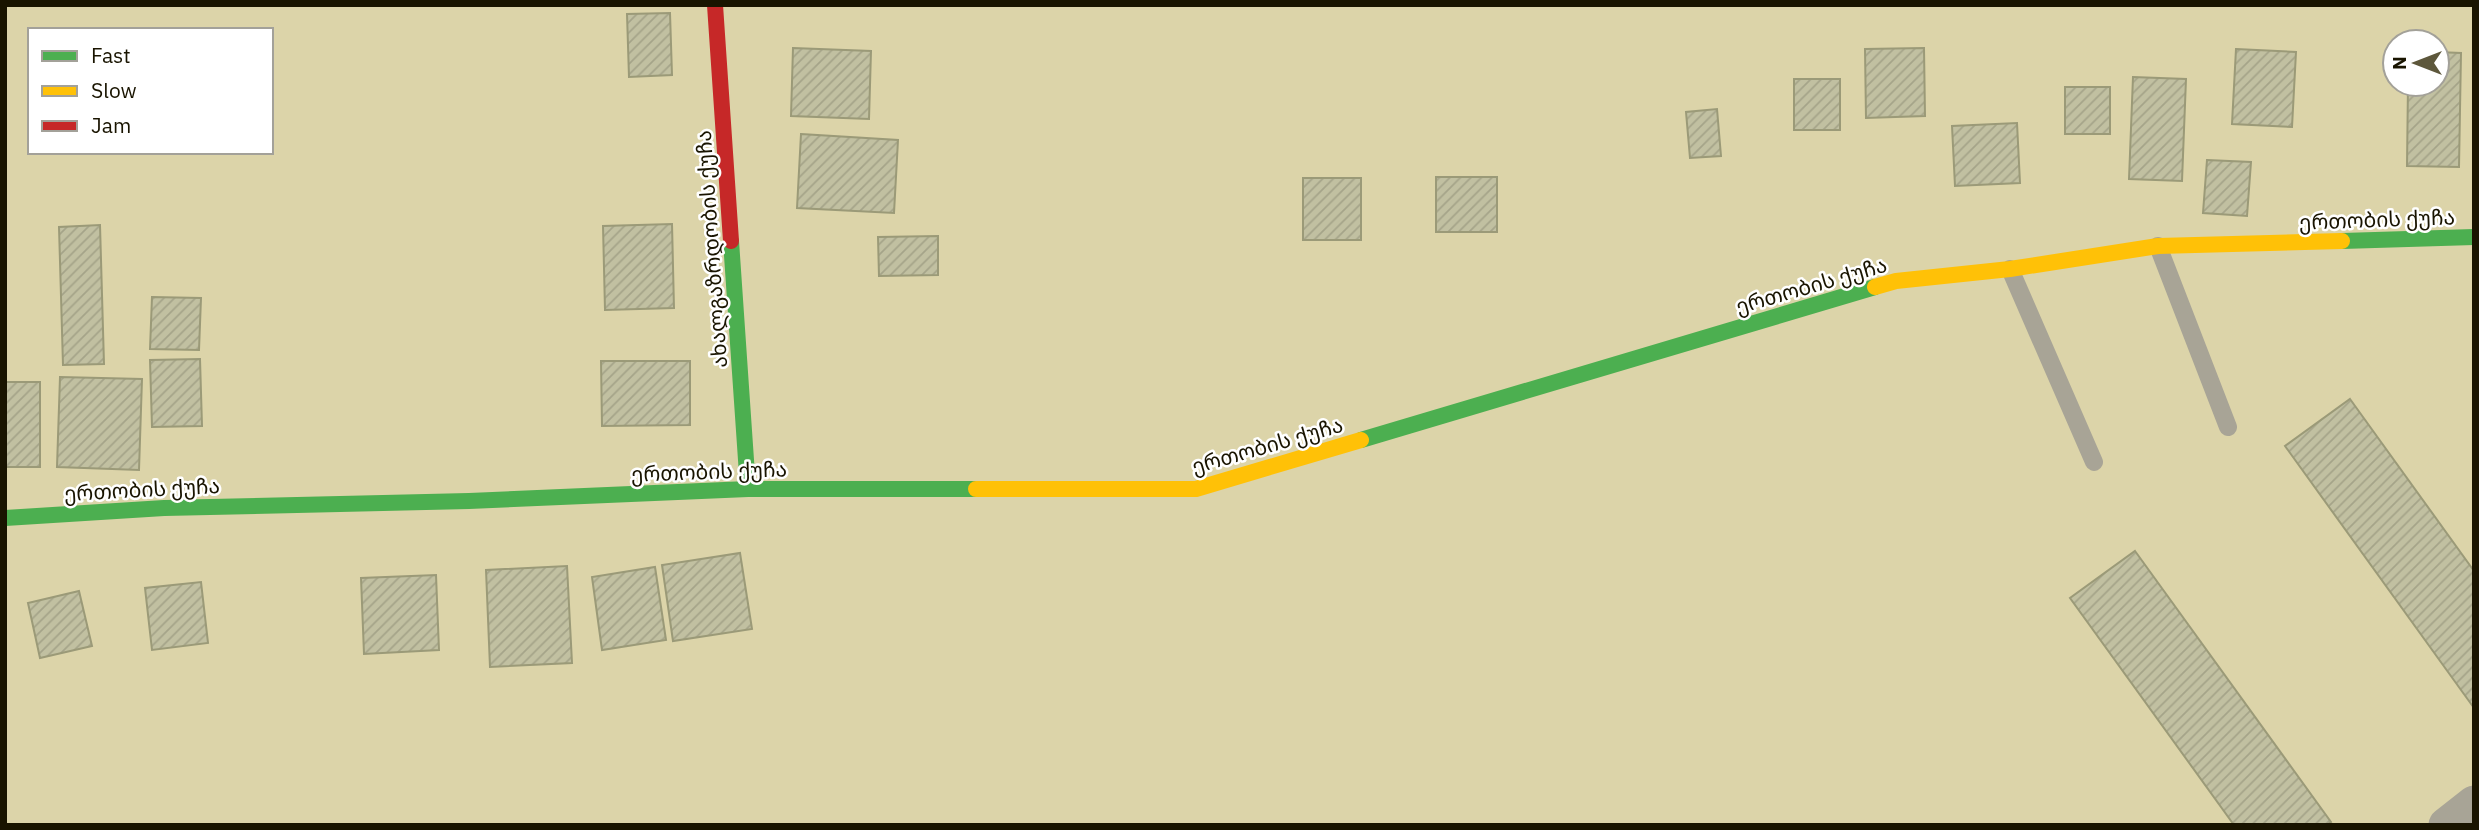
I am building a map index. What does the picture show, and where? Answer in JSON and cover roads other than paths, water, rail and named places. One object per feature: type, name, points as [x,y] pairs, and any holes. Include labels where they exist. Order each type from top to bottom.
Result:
[{"type":"street","name":"ახალგაზრდობის ქუჩა","points":[[716,5],[747,489]]},
{"type":"street","name":"ერთობის ქუჩა","points":[[5,517],[164,508],[469,501],[747,489],[1196,489],[1896,281],[2010,269],[2158,246],[2474,237]]},
{"type":"street","points":[[2446,825],[2474,803]]},
{"type":"lane","points":[[2158,246],[2228,427]]},
{"type":"lane","points":[[2010,269],[2094,462]]}]
